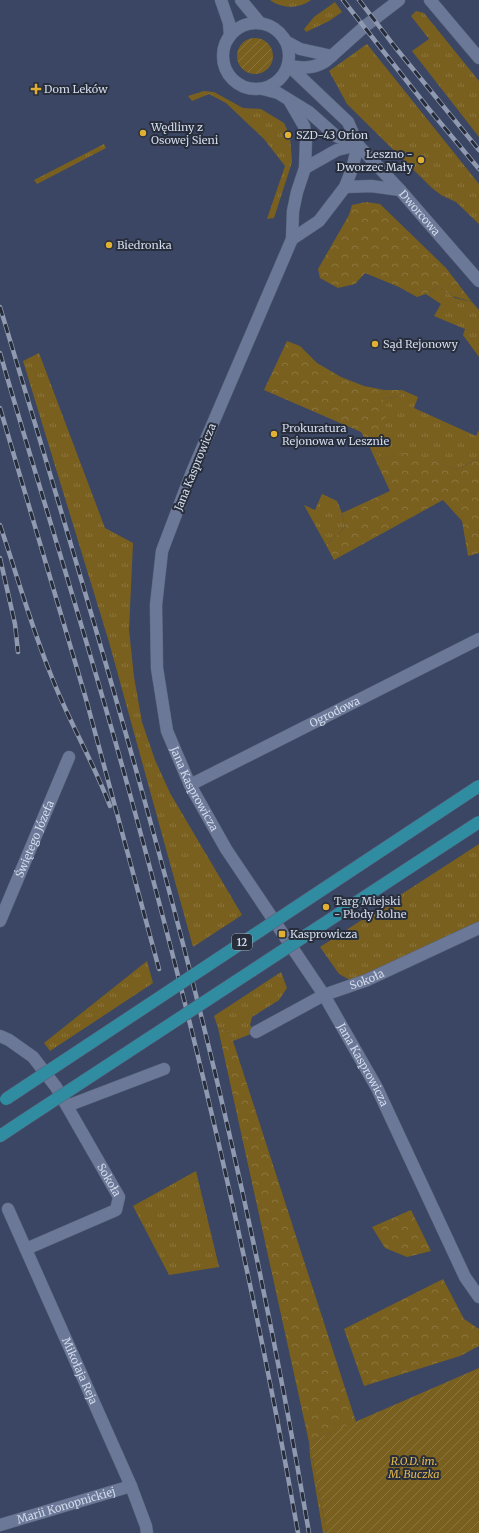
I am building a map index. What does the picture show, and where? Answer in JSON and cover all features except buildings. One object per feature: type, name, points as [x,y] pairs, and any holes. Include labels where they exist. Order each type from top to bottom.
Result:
[{"type":"main road","name":"12","points":[[3,1101],[479,786]]},
{"type":"main road","points":[[0,1136],[479,822]]},
{"type":"street","points":[[221,0],[229,24],[230,36]]},
{"type":"street","points":[[241,0],[260,23]]},
{"type":"street","points":[[288,66],[302,68],[319,66],[364,27],[399,0]]},
{"type":"street","points":[[430,0],[479,58]]},
{"type":"street","points":[[251,23],[260,23],[273,27],[282,34],[290,53],[286,73],[279,81],[263,89],[253,89],[242,86],[227,74],[223,54],[224,46],[230,36],[238,29],[251,23]]},
{"type":"street","points":[[286,42],[300,49],[332,56]]},
{"type":"street","name":"Dworcowa","points":[[288,66],[348,122],[358,145],[400,190],[479,281]]},
{"type":"street","name":"Dworcowa","points":[[263,89],[278,93],[309,112],[336,136],[358,145]]},
{"type":"street","name":"Jana Kasprowicza","points":[[289,100],[304,126],[306,139],[305,168],[297,192],[293,211],[292,239],[195,465],[162,551],[156,605],[157,668],[167,732],[190,785],[226,849],[324,995],[377,1088],[465,1277],[479,1297]]},
{"type":"street","points":[[292,239],[319,221],[345,187],[352,169],[358,145],[337,150],[305,168]]},
{"type":"street","points":[[345,187],[371,186],[400,190]]},
{"type":"street","name":"Ogrodowa","points":[[190,785],[479,639]]},
{"type":"street","name":"Świętego Józefa","points":[[0,921],[69,757]]},
{"type":"street","name":"Sokoła","points":[[256,1032],[324,995],[367,980],[479,928]]},
{"type":"street","name":"Sokoła","points":[[0,1036],[9,1040],[33,1057],[56,1087],[119,1197],[116,1210],[26,1249]]},
{"type":"street","points":[[67,1106],[164,1069]]},
{"type":"street","name":"Mikołaja Reja","points":[[8,1210],[131,1486],[146,1526],[147,1533]]},
{"type":"street","name":"Marii Konopnickiej","points":[[4,1527],[131,1486]]},
{"type":"green space","points":[[270,0],[311,0],[301,5],[290,7],[280,5]]},
{"type":"green space","points":[[335,2],[342,12],[329,21],[306,32],[304,29],[314,17]]},
{"type":"green space","points":[[416,11],[424,13],[479,81],[479,137],[412,51],[429,39],[411,16]]},
{"type":"green space","points":[[259,38],[268,43],[272,49],[272,63],[268,69],[259,74],[251,74],[242,69],[238,63],[237,52],[242,43],[248,39]]},
{"type":"green space","points":[[367,44],[479,184],[479,224],[456,202],[441,195],[432,188],[347,104],[329,71]]},
{"type":"green space","points":[[204,91],[214,92],[243,108],[261,109],[284,123],[290,136],[292,162],[274,218],[267,219],[285,166],[264,139],[226,103],[209,94],[192,101],[188,96]]},
{"type":"green space","points":[[104,144],[106,148],[37,184],[34,180]]},
{"type":"green space","points":[[366,202],[380,204],[446,268],[472,302],[452,296],[438,286],[426,294],[417,297],[399,287],[365,273],[355,284],[338,288],[320,278],[318,269],[349,215],[352,205]]},
{"type":"green space","points":[[438,286],[455,298],[472,302],[479,310],[479,357],[463,335],[465,329],[434,316],[441,304],[426,294]]},
{"type":"green space","points":[[287,341],[300,346],[317,363],[341,377],[364,386],[384,390],[402,390],[400,396],[382,399],[388,408],[381,437],[370,448],[361,432],[264,390]]},
{"type":"green space","points":[[39,353],[105,528],[133,543],[129,630],[134,677],[142,722],[155,760],[170,793],[242,915],[193,947],[109,642],[23,361]]},
{"type":"green space","points":[[402,390],[418,397],[414,408],[476,436],[479,430],[479,459],[456,469],[408,453],[382,459],[370,448],[381,437],[382,399],[400,396]]},
{"type":"green space","points":[[370,448],[382,459],[408,452],[456,469],[479,459],[479,553],[468,556],[462,521],[443,500],[334,560],[326,545],[345,527],[342,513],[390,491]]},
{"type":"green space","points":[[322,494],[337,501],[342,513],[345,527],[326,545],[304,505],[315,510]]},
{"type":"green space","points":[[479,844],[479,928],[367,980],[350,980],[339,974],[320,947]]},
{"type":"green space","points":[[147,961],[153,983],[50,1051],[44,1043]]},
{"type":"green space","points":[[281,972],[287,988],[279,1000],[252,1017],[250,1025],[256,1032],[233,1041],[228,1031],[218,1028],[214,1016]]},
{"type":"green space","points":[[218,1028],[228,1031],[233,1041],[356,1422],[309,1442]]},
{"type":"green space","points":[[196,1171],[219,1267],[169,1275],[133,1206]]},
{"type":"green space","points":[[411,1210],[431,1251],[407,1257],[385,1248],[372,1227]]},
{"type":"green space","points":[[443,1279],[464,1319],[479,1329],[479,1346],[460,1356],[364,1386],[344,1329]]},
{"type":"green space","name":"R.O.D. im. M. Buczka","points":[[479,1368],[479,1533],[327,1533],[309,1442]]},
{"type":"green space","points":[[309,1442],[327,1533],[323,1533]]},
{"type":"railway","points":[[343,0],[428,108],[479,169]]},
{"type":"railway","points":[[359,0],[395,47],[479,150]]},
{"type":"railway","points":[[0,307],[109,673],[192,978],[236,1162],[256,1255],[293,1440],[309,1533]]},
{"type":"railway","points":[[0,353],[113,732],[177,972],[243,1251],[281,1439],[298,1533]]},
{"type":"railway","points":[[0,408],[86,699],[159,969]]},
{"type":"railway","points":[[0,525],[44,657],[65,708],[110,806]]},
{"type":"railway","points":[[0,558],[15,624],[18,652]]},
{"type":"place","name":"Dom Leków","points":[[36,89]]},
{"type":"place","name":"Wędliny z Osowej Sieni","points":[[143,133]]},
{"type":"place","name":"SZD-43 Orion","points":[[288,135]]},
{"type":"place","name":"Leszno - Dworzec Mały","points":[[421,160]]},
{"type":"place","name":"Biedronka","points":[[109,245]]},
{"type":"place","name":"Sąd Rejonowy","points":[[375,344]]},
{"type":"place","name":"Prokuratura Rejonowa w Lesznie","points":[[274,434]]},
{"type":"place","name":"Targ Miejski - Płody Rolne","points":[[326,907]]},
{"type":"place","name":"Kasprowicza","points":[[282,934]]}]
